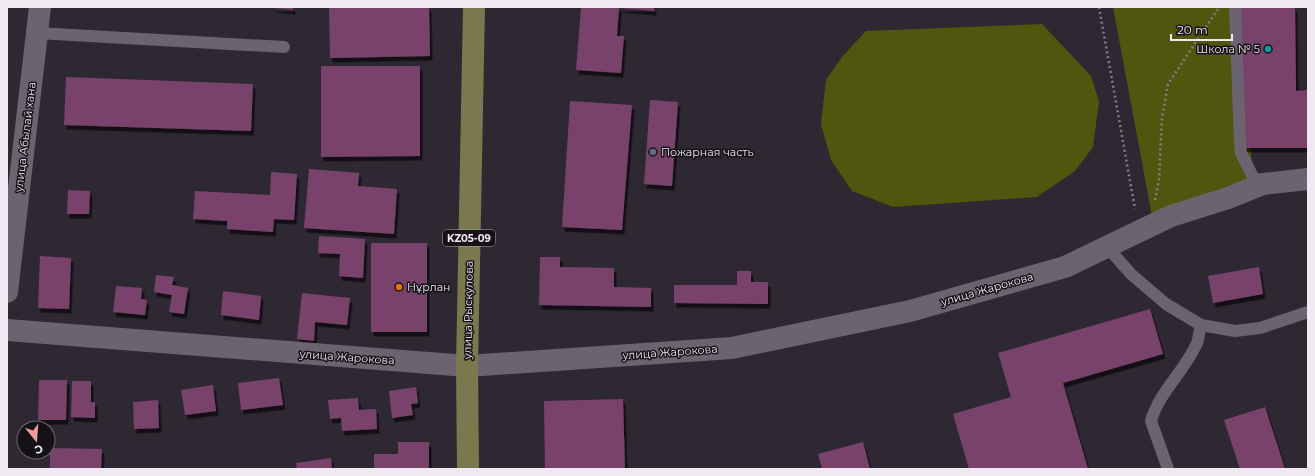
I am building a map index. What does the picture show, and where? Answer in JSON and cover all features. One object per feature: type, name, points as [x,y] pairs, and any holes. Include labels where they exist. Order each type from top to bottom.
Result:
[{"type":"main road","name":"улица Рыскулова","points":[[468,469],[467,366],[474,7]]},
{"type":"street","name":"улица Абылай хана","points":[[7,292],[40,7]]},
{"type":"street","name":"улица Жарокова","points":[[7,330],[467,366],[732,348],[910,311],[1064,267],[1171,216],[1228,198],[1264,184],[1308,179]]},
{"type":"lane","points":[[1234,7],[1241,153],[1253,177],[1264,184]]},
{"type":"lane","points":[[37,33],[284,47]]},
{"type":"lane","points":[[1107,247],[1132,275],[1166,304],[1201,325],[1235,331],[1260,328],[1308,312]]},
{"type":"lane","points":[[1168,469],[1150,421],[1156,406],[1197,343],[1201,325]]},
{"type":"path","points":[[1099,7],[1144,228]]},
{"type":"path","points":[[1144,228],[1159,179],[1162,118],[1168,84],[1220,7]]},
{"type":"green space","points":[[1113,7],[1239,7],[1253,177],[1152,216]]},
{"type":"green space","points":[[1042,24],[1091,76],[1099,101],[1093,147],[1075,171],[1037,197],[893,207],[852,191],[831,160],[821,124],[826,80],[842,57],[866,31]]},
{"type":"building","points":[[293,7],[293,10],[274,8]]},
{"type":"building","points":[[329,7],[429,7],[430,56],[330,58]]},
{"type":"building","points":[[581,7],[654,7],[654,11],[619,8],[617,36],[624,36],[621,73],[576,70]]},
{"type":"building","name":"Школа № 5","points":[[1240,7],[1295,7],[1296,91],[1308,90],[1308,148],[1242,148]]},
{"type":"building","points":[[321,66],[420,66],[420,156],[321,157]]},
{"type":"building","points":[[66,77],[253,84],[251,131],[64,125]]},
{"type":"building","points":[[650,100],[678,102],[672,186],[644,184]]},
{"type":"building","points":[[570,101],[632,105],[622,230],[562,227]]},
{"type":"building","points":[[309,169],[359,173],[358,186],[397,189],[394,234],[304,228]]},
{"type":"building","points":[[271,172],[297,174],[294,220],[274,219],[273,232],[227,229],[227,221],[193,219],[195,191],[270,195]]},
{"type":"building","points":[[68,190],[90,191],[89,214],[67,214]]},
{"type":"building","points":[[319,236],[365,239],[363,278],[339,276],[340,254],[318,253]]},
{"type":"building","name":"Нұрлан","points":[[371,243],[427,243],[427,332],[371,332]]},
{"type":"building","points":[[40,256],[71,258],[69,309],[38,308]]},
{"type":"building","points":[[540,257],[560,257],[560,267],[614,268],[614,287],[651,288],[651,307],[539,305]]},
{"type":"building","points":[[1259,267],[1263,294],[1213,303],[1208,276]]},
{"type":"building","points":[[737,271],[751,271],[751,282],[768,282],[768,304],[674,303],[674,285],[737,285]]},
{"type":"building","points":[[156,275],[174,277],[172,285],[188,288],[184,314],[169,312],[172,295],[154,292]]},
{"type":"building","points":[[116,286],[142,288],[141,299],[147,300],[145,315],[113,312]]},
{"type":"building","points":[[223,291],[261,296],[259,320],[221,315]]},
{"type":"building","points":[[302,293],[350,298],[347,325],[315,322],[314,341],[297,339]]},
{"type":"building","points":[[1150,309],[1163,354],[1063,383],[1088,469],[969,469],[953,414],[1011,397],[998,353]]},
{"type":"building","points":[[279,378],[283,405],[241,410],[238,383]]},
{"type":"building","points":[[39,380],[67,380],[66,420],[38,420]]},
{"type":"building","points":[[72,381],[91,381],[91,402],[95,402],[95,418],[71,417]]},
{"type":"building","points":[[213,385],[216,411],[185,415],[181,390]]},
{"type":"building","points":[[416,387],[418,403],[411,404],[413,415],[392,418],[389,391]]},
{"type":"building","points":[[358,398],[359,410],[376,409],[377,429],[342,431],[341,418],[330,419],[328,400]]},
{"type":"building","points":[[623,399],[625,469],[545,469],[544,401]]},
{"type":"building","points":[[158,400],[159,428],[134,429],[133,402]]},
{"type":"building","points":[[1265,407],[1285,469],[1240,469],[1224,420]]},
{"type":"building","points":[[398,442],[429,442],[429,469],[374,469],[374,454],[398,454]]},
{"type":"building","points":[[863,442],[870,469],[822,469],[818,454]]},
{"type":"building","points":[[56,448],[102,449],[101,469],[50,469],[50,460],[56,460]]},
{"type":"building","points":[[331,458],[332,469],[297,469],[296,463]]},
{"type":"place","name":"Школа № 5","points":[[1268,49]]},
{"type":"place","name":"Пожарная часть","points":[[653,152]]},
{"type":"place","name":"Нұрлан","points":[[399,287]]}]
